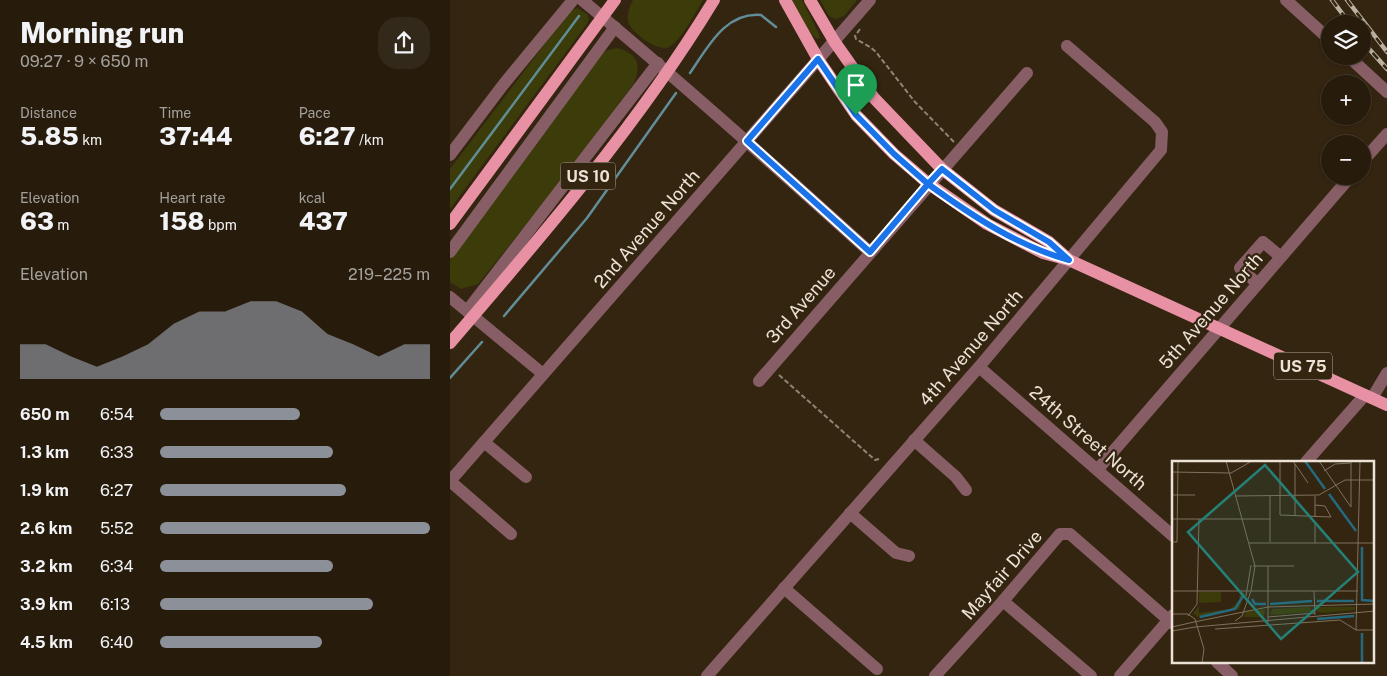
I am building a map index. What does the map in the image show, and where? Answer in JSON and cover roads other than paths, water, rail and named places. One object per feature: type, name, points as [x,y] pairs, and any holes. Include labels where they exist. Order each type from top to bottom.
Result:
[{"type":"main road","points":[[450,224],[615,0]]},
{"type":"main road","name":"US 10","points":[[450,343],[470,314],[570,201],[663,67],[700,22],[714,0]]},
{"type":"main road","points":[[700,22],[723,0]]},
{"type":"main road","name":"US 75","points":[[810,0],[834,41],[874,98],[942,169],[994,210],[1049,242],[1069,260]]},
{"type":"main road","name":"US 75","points":[[784,2],[818,59],[856,115],[894,154],[928,184],[987,224],[1043,253],[1069,260],[1387,405]]},
{"type":"street","points":[[450,155],[573,0]]},
{"type":"street","points":[[582,0],[663,67],[870,252]]},
{"type":"street","name":"2nd Avenue North","points":[[450,481],[870,0]]},
{"type":"street","points":[[1286,0],[1321,32]]},
{"type":"street","points":[[450,252],[614,27]]},
{"type":"street","name":"4th Avenue North","points":[[707,676],[979,367],[1161,150],[1162,132],[1155,122],[1067,46]]},
{"type":"street","points":[[1358,65],[1387,92]]},
{"type":"street","name":"3rd Avenue","points":[[759,381],[928,184],[1027,73]]},
{"type":"street","points":[[1371,152],[1387,134]]},
{"type":"street","name":"5th Avenue North","points":[[1098,469],[1343,185]]},
{"type":"street","points":[[1258,284],[1240,268],[1262,242],[1281,257]]},
{"type":"street","points":[[450,297],[543,374]]},
{"type":"street","name":"24th Street North","points":[[979,367],[1172,535]]},
{"type":"street","points":[[1307,461],[1387,373]]},
{"type":"street","points":[[914,440],[956,477],[966,490]]},
{"type":"street","points":[[484,442],[526,477]]},
{"type":"street","points":[[450,481],[511,534]]},
{"type":"street","points":[[850,513],[896,552],[909,556]]},
{"type":"street","name":"Mayfair Drive","points":[[935,676],[1060,534],[1070,534],[1172,620]]},
{"type":"street","points":[[784,588],[877,669]]},
{"type":"street","points":[[1003,601],[1091,676]]},
{"type":"street","points":[[1120,676],[1172,620]]},
{"type":"street","points":[[1219,664],[1232,676]]},
{"type":"waterway","points":[[690,73],[711,42],[727,25],[737,19],[761,15],[776,27]]},
{"type":"waterway","points":[[450,189],[579,16]]},
{"type":"waterway","points":[[504,316],[587,218],[676,93]]},
{"type":"waterway","points":[[450,378],[482,342]]},
{"type":"railway","points":[[1332,0],[1343,15]]},
{"type":"railway","points":[[1347,0],[1387,52]]},
{"type":"railway","points":[[1371,51],[1387,69]]}]
